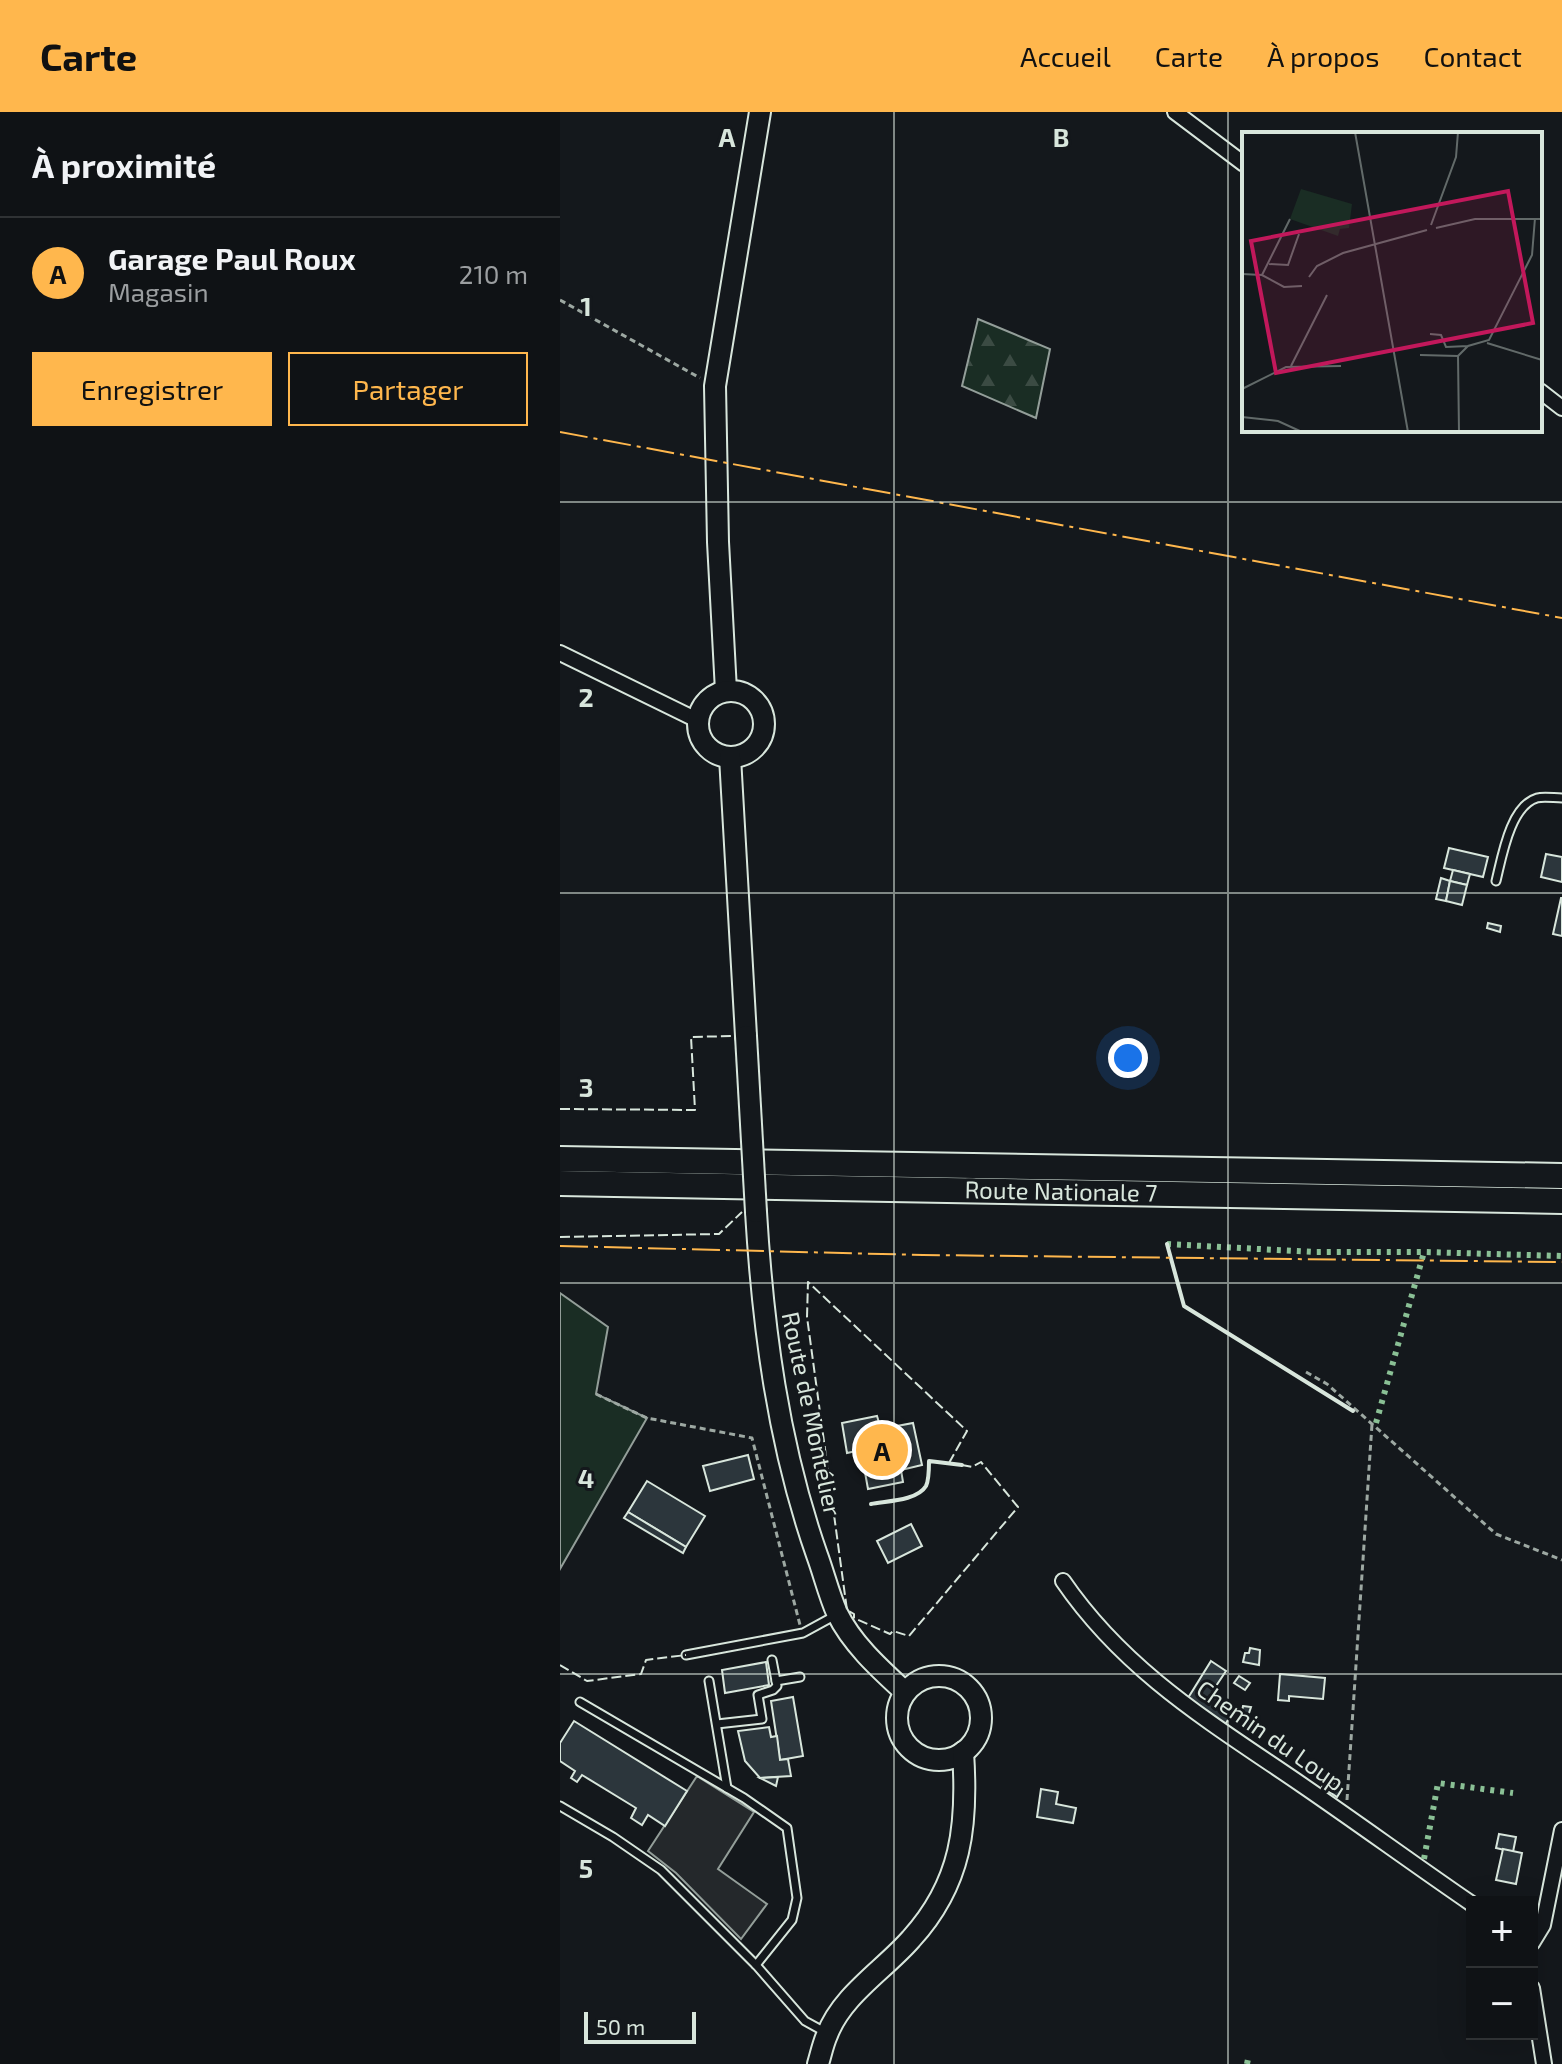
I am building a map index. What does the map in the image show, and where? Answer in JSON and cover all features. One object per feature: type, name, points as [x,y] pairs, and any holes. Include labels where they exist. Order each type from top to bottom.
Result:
[{"type":"highway","name":"Route Nationale 7","points":[[560,1159],[1562,1176]]},
{"type":"highway","name":"Route Nationale 7","points":[[560,1183],[1562,1201]]},
{"type":"main road","points":[[726,691],[718,542],[715,386],[760,112]]},
{"type":"main road","points":[[726,691],[747,695],[762,711],[764,722],[758,743],[741,755],[730,757],[711,749],[700,731],[699,721],[707,702],[726,691]]},
{"type":"main road","name":"Route de Montélier","points":[[730,757],[762,1299],[778,1404],[804,1517],[838,1614],[872,1661],[905,1692]]},
{"type":"main road","points":[[928,1676],[955,1678],[976,1697],[981,1710],[977,1737],[963,1752],[943,1760],[916,1754],[899,1732],[896,1718],[898,1704],[905,1692],[915,1682],[928,1676]]},
{"type":"main road","points":[[818,2064],[827,2033],[855,1993],[913,1938],[947,1888],[959,1855],[964,1824],[963,1752]]},
{"type":"street","points":[[1175,112],[1242,162]]},
{"type":"street","points":[[1542,393],[1562,408]]},
{"type":"street","points":[[560,653],[699,721]]},
{"type":"street","name":"Chemin du Loup","points":[[1063,1581],[1087,1616],[1151,1677],[1188,1707],[1466,1900]]},
{"type":"street","points":[[1538,1933],[1543,1925],[1562,1830]]},
{"type":"street","points":[[1538,2026],[1544,2064]]},
{"type":"lane","points":[[1496,881],[1509,834],[1521,807],[1538,797],[1562,798]]},
{"type":"lane","points":[[686,1655],[803,1633],[838,1614]]},
{"type":"lane","points":[[717,1724],[762,1719],[758,1695],[777,1686],[772,1660]]},
{"type":"lane","points":[[776,1681],[800,1677]]},
{"type":"lane","points":[[709,1681],[727,1788]]},
{"type":"lane","points":[[580,1702],[727,1788],[787,1828],[797,1898],[795,1909],[792,1920],[756,1965]]},
{"type":"lane","points":[[560,1806],[661,1870],[756,1965],[805,2021],[827,2033]]},
{"type":"path","points":[[560,300],[715,386]]},
{"type":"path","points":[[1306,1372],[1327,1384],[1496,1534],[1562,1560]]},
{"type":"path","points":[[596,1394],[647,1418],[752,1438],[803,1633]]},
{"type":"path","points":[[1346,1815],[1372,1424]]},
{"type":"green space","points":[[978,319],[1050,349],[1036,418],[962,386]]},
{"type":"green space","points":[[560,1293],[608,1327],[596,1394],[647,1418],[560,1569]]},
{"type":"shaded area","points":[[697,1776],[754,1812],[718,1869],[767,1904],[741,1939],[676,1873],[648,1851]]},
{"type":"building","points":[[1449,848],[1488,857],[1483,877],[1444,868]]},
{"type":"building","points":[[1546,854],[1562,857],[1562,882],[1541,877]]},
{"type":"building","points":[[1453,870],[1470,874],[1467,885],[1450,881]]},
{"type":"building","points":[[1441,878],[1450,881],[1446,901],[1436,899]]},
{"type":"building","points":[[1450,881],[1467,885],[1462,905],[1446,901]]},
{"type":"building","points":[[1562,898],[1562,936],[1553,934]]},
{"type":"building","points":[[1488,923],[1501,926],[1500,932],[1487,928]]},
{"type":"building","points":[[877,1416],[881,1429],[913,1423],[922,1465],[901,1470],[903,1482],[868,1489],[861,1450],[847,1453],[842,1423]]},
{"type":"building","points":[[748,1455],[754,1479],[710,1491],[703,1466]]},
{"type":"building","points":[[647,1481],[705,1516],[686,1547],[628,1512]]},
{"type":"building","points":[[628,1512],[686,1547],[683,1553],[624,1518]]},
{"type":"building","points":[[911,1524],[922,1546],[888,1563],[877,1541]]},
{"type":"building","points":[[1250,1648],[1260,1650],[1259,1665],[1243,1662]]},
{"type":"building","points":[[1211,1661],[1226,1671],[1210,1695],[1232,1713],[1225,1725],[1188,1698]]},
{"type":"building","points":[[766,1662],[769,1685],[725,1693],[722,1670]]},
{"type":"building","points":[[1280,1674],[1325,1678],[1323,1699],[1289,1696],[1289,1701],[1278,1700]]},
{"type":"building","points":[[1239,1676],[1250,1683],[1245,1690],[1234,1683]]},
{"type":"building","points":[[793,1697],[803,1756],[780,1760],[771,1701]]},
{"type":"building","points":[[1243,1706],[1251,1707],[1247,1719],[1241,1717]]},
{"type":"building","points":[[574,1721],[687,1791],[665,1826],[648,1815],[642,1825],[631,1818],[636,1808],[582,1775],[577,1782],[571,1778],[575,1771],[560,1761],[560,1743]]},
{"type":"building","points":[[769,1727],[771,1737],[777,1736],[780,1760],[788,1759],[791,1776],[760,1778],[745,1761],[738,1731]]},
{"type":"building","points":[[778,1777],[776,1786],[760,1778]]},
{"type":"building","points":[[1327,1779],[1342,1789],[1337,1797],[1322,1787]]},
{"type":"building","points":[[1041,1789],[1058,1792],[1056,1804],[1076,1808],[1073,1823],[1037,1817]]},
{"type":"building","points":[[1499,1834],[1516,1837],[1513,1852],[1496,1848]]},
{"type":"building","points":[[1503,1849],[1522,1853],[1516,1884],[1496,1880]]},
{"type":"hedge","points":[[1167,1244],[1314,1252],[1562,1256]]},
{"type":"hedge","points":[[1376,1423],[1424,1252]]},
{"type":"hedge","points":[[1424,1859],[1438,1783],[1513,1793]]},
{"type":"hedge","points":[[1247,2064],[1248,2059]]},
{"type":"fence","points":[[560,1109],[695,1110],[691,1037],[733,1036]]},
{"type":"fence","points":[[560,1237],[719,1234],[742,1212]]},
{"type":"fence","points":[[949,1463],[967,1431],[808,1282],[807,1317],[847,1610],[854,1614],[854,1618],[890,1634],[893,1631],[909,1636],[1018,1507],[981,1462],[972,1467],[962,1465]]},
{"type":"fence","points":[[560,1665],[587,1681],[641,1674],[646,1660],[686,1655]]},
{"type":"wall","points":[[1167,1244],[1184,1306],[1353,1411]]},
{"type":"wall","points":[[871,1504],[909,1497],[922,1491],[928,1481],[929,1461],[962,1465]]},
{"type":"power","points":[[560,432],[1562,618]]},
{"type":"power","points":[[560,1246],[923,1255],[1562,1262]]},
{"type":"place","name":"Garage Paul Roux","points":[[882,1450]]}]
